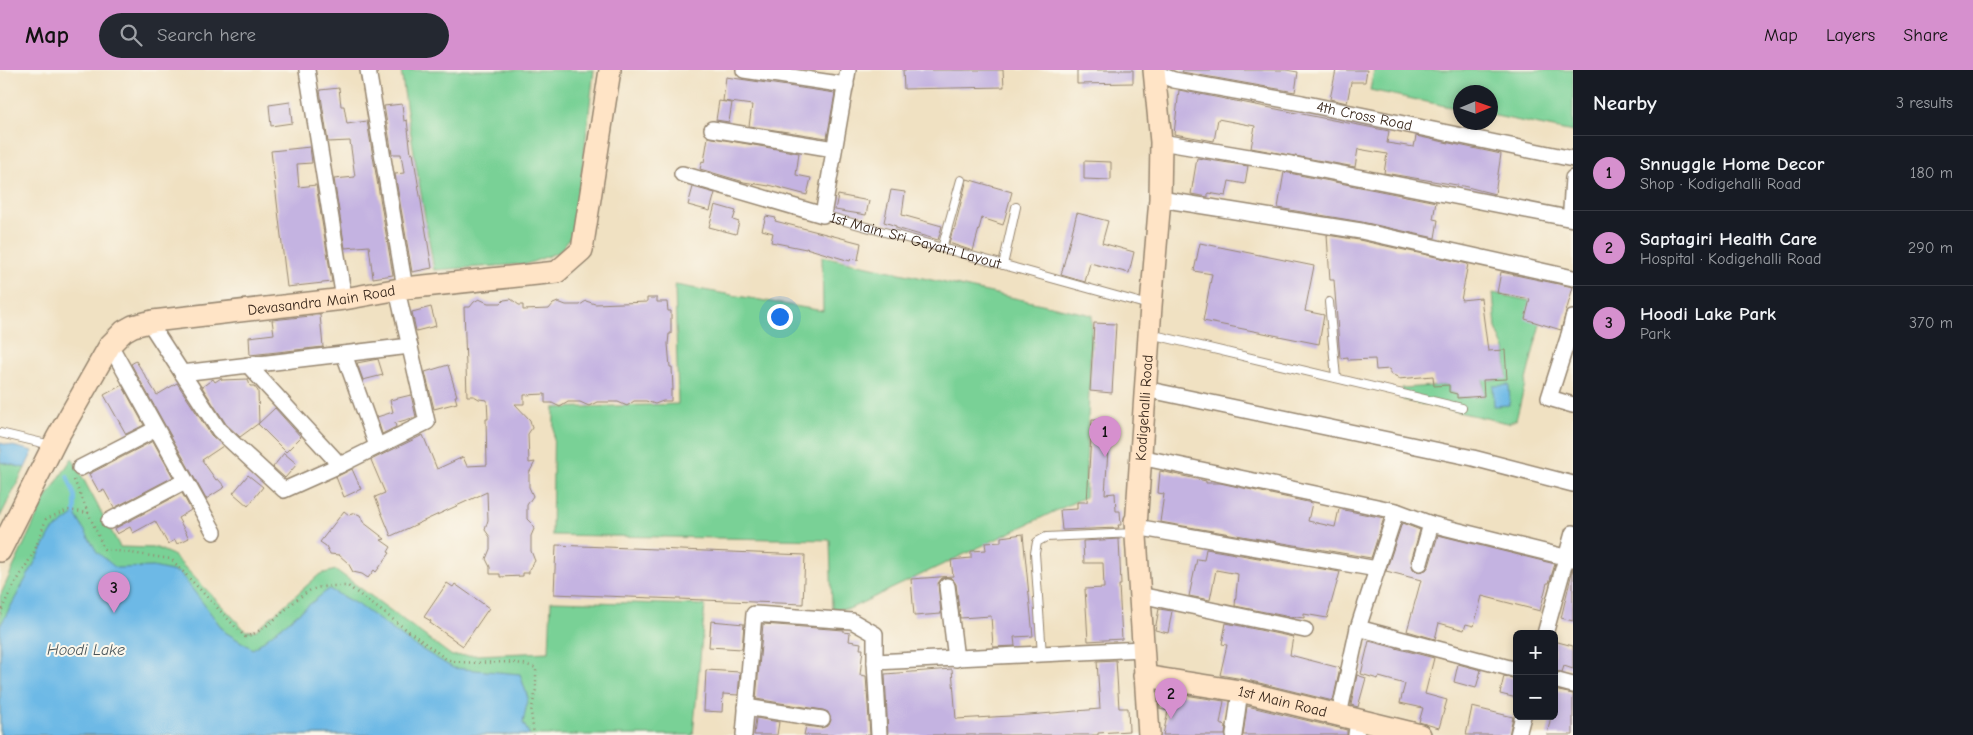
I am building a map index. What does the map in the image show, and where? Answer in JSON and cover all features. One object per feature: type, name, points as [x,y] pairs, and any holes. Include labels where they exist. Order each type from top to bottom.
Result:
[{"type":"street","points":[[307,70],[344,299]]},
{"type":"street","name":"Devasandra Main Road","points":[[0,551],[10,522],[110,345],[124,331],[133,326],[149,322],[344,299],[401,289],[557,272],[582,250],[610,70]]},
{"type":"street","points":[[744,70],[847,78],[823,215]]},
{"type":"street","points":[[149,322],[219,430],[284,490],[427,422],[410,346],[366,71]]},
{"type":"street","name":"Kodigehalli Road","points":[[1149,735],[1136,530],[1145,389],[1144,307],[1160,200],[1161,142],[1155,71]]},
{"type":"street","name":"4th Cross Road","points":[[1155,71],[1174,80],[1302,103],[1573,159]]},
{"type":"street","points":[[712,129],[834,149]]},
{"type":"street","points":[[1161,142],[1291,164],[1573,219],[1571,209],[1573,178]]},
{"type":"street","name":"1st Main, Sri Gayatri Layout","points":[[682,174],[823,215]]},
{"type":"street","points":[[1160,200],[1361,231],[1573,278]]},
{"type":"street","points":[[1573,318],[1571,336],[1549,398],[1573,405]]},
{"type":"street","points":[[110,345],[214,532]]},
{"type":"street","points":[[182,373],[410,346]]},
{"type":"street","points":[[344,354],[378,446]]},
{"type":"street","points":[[248,365],[340,465]]},
{"type":"street","points":[[1145,389],[1473,458],[1573,484]]},
{"type":"street","points":[[80,468],[156,429]]},
{"type":"street","points":[[1140,457],[1396,511],[1431,524],[1570,559]]},
{"type":"street","points":[[109,521],[185,482]]},
{"type":"street","points":[[1351,723],[1358,628],[1396,511]]},
{"type":"street","points":[[1420,563],[1431,524]]},
{"type":"street","points":[[1136,530],[1377,569]]},
{"type":"street","points":[[1546,630],[1570,559],[1573,533]]},
{"type":"street","points":[[947,586],[956,659]]},
{"type":"street","points":[[1140,595],[1305,630]]},
{"type":"street","points":[[744,735],[754,614],[852,621],[875,634],[879,735]]},
{"type":"street","points":[[1358,628],[1513,669]]},
{"type":"street","points":[[875,662],[1143,649]]},
{"type":"street","name":"1st Main Road","points":[[1144,676],[1240,691],[1351,723],[1420,735]]},
{"type":"street","points":[[1558,681],[1573,685]]},
{"type":"street","points":[[1234,735],[1240,691]]},
{"type":"street","points":[[746,707],[822,719]]},
{"type":"street","points":[[1518,735],[1522,720]]},
{"type":"lane","points":[[942,248],[961,180]]},
{"type":"lane","points":[[1003,265],[1016,208]]},
{"type":"lane","name":"1st Main, Sri Gayatri Layout","points":[[823,215],[1003,265],[1144,307]]},
{"type":"lane","points":[[1330,302],[1336,378]]},
{"type":"lane","points":[[1042,655],[1035,554],[1037,542],[1046,537],[1136,530],[1145,338],[1336,378],[1462,408]]},
{"type":"lane","points":[[0,433],[53,446]]},
{"type":"path","points":[[0,614],[7,598],[35,550],[46,519],[68,510],[88,513],[104,549],[170,558],[245,637],[258,632],[310,590],[332,585],[348,586],[446,659],[459,663],[523,663],[536,668],[536,689],[531,712],[534,735]]},
{"type":"green space","points":[[401,70],[594,70],[575,231],[559,252],[527,264],[434,270]]},
{"type":"green space","points":[[1374,70],[1573,70],[1573,132],[1498,116],[1498,85],[1453,85],[1453,108],[1370,90]]},
{"type":"green space","points":[[822,256],[1092,315],[1085,497],[849,609],[832,608],[830,540],[552,535],[554,408],[678,404],[675,285],[823,311]]},
{"type":"green space","points":[[1493,293],[1545,304],[1516,420],[1508,423],[1403,400],[1402,388],[1449,385],[1449,392],[1457,394],[1457,398],[1484,396],[1483,378],[1490,380],[1507,378],[1505,350],[1496,328]]},
{"type":"green space","name":"Hoodi Lake","points":[[72,458],[120,547],[157,548],[173,555],[246,631],[256,630],[320,574],[336,570],[452,656],[549,652],[551,601],[705,605],[693,735],[0,735],[0,596],[42,505]]},
{"type":"green space","points":[[0,462],[25,468],[0,517]]},
{"type":"water","points":[[1509,385],[1510,405],[1494,406],[1493,386]]},
{"type":"water","points":[[0,443],[33,451],[25,468],[0,462]]},
{"type":"water","name":"Hoodi Lake","points":[[75,514],[97,552],[116,568],[153,567],[180,573],[225,632],[253,649],[329,589],[360,606],[411,643],[453,668],[520,674],[528,698],[523,723],[530,735],[0,735],[0,626],[52,531]]},
{"type":"building","points":[[903,70],[1003,70],[1004,87],[904,89]]},
{"type":"building","points":[[1077,70],[1133,70],[1133,83],[1077,84]]},
{"type":"building","points":[[1183,70],[1286,70],[1298,72],[1295,92],[1182,72]]},
{"type":"building","points":[[1336,70],[1367,70],[1365,82],[1351,82],[1347,103],[1330,99]]},
{"type":"building","points":[[726,77],[835,93],[827,138],[749,126],[752,105],[723,101]]},
{"type":"building","points":[[339,88],[341,106],[344,106],[347,124],[367,121],[393,275],[373,278],[369,246],[345,248],[334,179],[355,177],[350,141],[328,142],[320,90]]},
{"type":"building","points":[[1179,90],[1389,131],[1387,143],[1414,147],[1416,136],[1501,154],[1495,194],[1463,186],[1384,173],[1387,154],[1358,149],[1355,167],[1251,148],[1255,126],[1218,119],[1214,141],[1174,134]]},
{"type":"building","points":[[719,101],[732,103],[729,122],[716,120]]},
{"type":"building","points":[[290,102],[292,123],[271,126],[269,105]]},
{"type":"building","points":[[402,104],[404,121],[407,120],[411,154],[413,153],[432,268],[412,272],[395,174],[404,173],[401,154],[392,154],[384,106]]},
{"type":"building","points":[[708,137],[799,153],[796,175],[811,178],[807,195],[769,185],[744,182],[700,169],[702,161],[704,162]]},
{"type":"building","points":[[310,147],[312,163],[297,164],[299,187],[316,185],[332,282],[287,287],[271,151]]},
{"type":"building","points":[[1197,158],[1248,166],[1245,184],[1229,181],[1226,196],[1208,193],[1208,197],[1191,194]]},
{"type":"building","points":[[1084,161],[1111,162],[1111,180],[1084,179]]},
{"type":"building","points":[[1284,172],[1436,202],[1433,219],[1438,220],[1435,238],[1362,222],[1278,208]]},
{"type":"building","points":[[967,179],[1012,192],[1003,225],[982,218],[973,251],[949,243]]},
{"type":"building","points":[[693,187],[715,193],[710,211],[688,205]]},
{"type":"building","points":[[891,190],[905,192],[902,215],[942,226],[938,240],[896,228],[896,226],[884,222]]},
{"type":"building","points":[[838,195],[869,201],[866,215],[835,210]]},
{"type":"building","points":[[715,205],[736,211],[733,220],[739,222],[736,234],[709,227]]},
{"type":"building","points":[[1077,213],[1108,221],[1102,243],[1134,252],[1129,273],[1090,263],[1085,282],[1061,275]]},
{"type":"building","points":[[766,216],[776,218],[775,221],[861,243],[858,260],[851,258],[850,261],[806,248],[771,242],[773,233],[762,230]]},
{"type":"building","points":[[1327,235],[1359,240],[1468,264],[1461,300],[1481,298],[1488,351],[1505,350],[1507,379],[1483,380],[1484,396],[1457,398],[1457,394],[1449,392],[1449,385],[1434,386],[1433,376],[1398,379],[1398,377],[1390,374],[1390,369],[1376,370],[1375,359],[1348,360],[1348,357],[1340,358],[1334,280],[1330,280]]},
{"type":"building","points":[[1200,243],[1314,266],[1305,311],[1324,315],[1319,344],[1203,321],[1212,274],[1194,271]]},
{"type":"building","points":[[1501,272],[1573,287],[1561,330],[1525,319],[1530,299],[1497,293]]},
{"type":"building","points":[[647,298],[657,298],[657,302],[667,302],[668,311],[671,311],[671,334],[669,334],[668,344],[670,367],[672,367],[673,390],[671,390],[671,401],[655,404],[646,401],[634,401],[627,406],[618,402],[597,402],[589,406],[580,402],[568,402],[560,407],[552,403],[545,403],[545,394],[524,395],[524,404],[515,404],[530,420],[532,428],[528,434],[529,463],[535,462],[529,473],[529,487],[533,496],[527,505],[527,519],[534,529],[531,536],[531,551],[535,561],[529,569],[529,573],[523,573],[523,576],[500,577],[500,574],[490,574],[490,567],[486,559],[490,549],[490,537],[485,530],[488,520],[487,492],[391,536],[375,497],[385,493],[371,460],[423,435],[437,469],[463,457],[467,466],[487,465],[487,400],[467,396],[464,307],[470,307],[479,299],[488,303],[501,303],[504,300],[511,299],[519,305],[523,305],[523,310],[549,309],[558,302],[566,305],[580,305],[586,301],[595,304],[647,302]]},
{"type":"building","points":[[431,307],[436,326],[416,331],[412,312]]},
{"type":"building","points":[[320,315],[323,347],[250,355],[249,337],[274,334],[272,320]]},
{"type":"building","points":[[1094,323],[1116,324],[1112,393],[1090,391]]},
{"type":"building","points":[[378,359],[383,375],[363,380],[357,363]]},
{"type":"building","points":[[136,361],[157,395],[177,383],[211,435],[223,446],[202,460],[216,480],[218,479],[225,487],[206,499],[131,364]]},
{"type":"building","points":[[448,365],[457,396],[455,396],[457,403],[434,409],[425,372]]},
{"type":"building","points":[[221,378],[222,380],[248,379],[250,386],[254,386],[258,391],[259,423],[240,437],[226,424],[202,387],[213,379],[215,382]]},
{"type":"building","points":[[122,385],[144,425],[126,434],[104,395]]},
{"type":"building","points":[[411,395],[416,417],[395,423],[396,427],[382,434],[377,417],[393,412],[390,400]]},
{"type":"building","points":[[275,408],[301,437],[286,452],[258,424]]},
{"type":"building","points":[[1092,420],[1110,421],[1105,494],[1115,493],[1116,511],[1120,511],[1121,525],[1118,525],[1119,528],[1062,530],[1060,510],[1077,509],[1077,502],[1087,502]]},
{"type":"building","points":[[153,441],[173,477],[114,508],[104,490],[99,492],[89,474]]},
{"type":"building","points":[[284,453],[297,464],[285,478],[273,467]]},
{"type":"building","points":[[352,469],[361,489],[344,497],[336,477]]},
{"type":"building","points":[[1160,471],[1206,481],[1206,483],[1220,483],[1312,503],[1308,521],[1335,527],[1339,509],[1384,518],[1371,558],[1160,522],[1164,494],[1158,493]]},
{"type":"building","points":[[248,475],[263,487],[248,506],[233,493]]},
{"type":"building","points":[[182,493],[191,510],[178,518],[189,538],[177,544],[175,540],[168,544],[155,521],[133,533],[130,527],[117,534],[114,529]]},
{"type":"building","points":[[344,511],[349,515],[355,513],[360,515],[363,522],[385,539],[381,540],[391,547],[388,552],[390,553],[376,572],[374,570],[368,578],[353,572],[348,563],[339,555],[330,554],[326,546],[320,542]]},
{"type":"building","points":[[1402,523],[1420,530],[1411,561],[1413,569],[1418,572],[1426,570],[1429,566],[1438,535],[1555,564],[1549,583],[1547,583],[1540,611],[1482,596],[1474,626],[1466,624],[1464,630],[1439,623],[1435,639],[1407,631],[1421,580],[1386,571]]},
{"type":"building","points":[[1023,534],[1033,636],[1014,637],[1015,646],[993,647],[991,616],[960,618],[956,584],[950,577],[942,578],[938,583],[941,614],[914,616],[911,579],[953,576],[951,560],[971,558],[971,551],[986,550],[985,543],[1001,542],[1001,537]]},
{"type":"building","points":[[1119,539],[1122,639],[1088,641],[1085,589],[1104,588],[1103,563],[1084,563],[1083,541]]},
{"type":"building","points":[[556,545],[805,555],[803,604],[554,594]]},
{"type":"building","points":[[1206,549],[1340,572],[1327,618],[1304,614],[1304,618],[1295,618],[1235,606],[1238,574],[1216,570],[1210,600],[1189,596],[1197,559],[1204,560]]},
{"type":"building","points":[[1573,568],[1573,621],[1561,618]]},
{"type":"building","points":[[447,583],[453,587],[455,584],[489,608],[463,646],[424,617]]},
{"type":"building","points":[[1159,609],[1172,611],[1168,633],[1155,630]]},
{"type":"building","points":[[711,621],[744,624],[742,649],[709,647]]},
{"type":"building","points":[[1226,623],[1293,637],[1290,655],[1340,668],[1333,701],[1220,675],[1227,645],[1222,644]]},
{"type":"building","points":[[763,624],[844,630],[844,632],[850,633],[849,641],[861,643],[860,649],[863,649],[860,675],[866,676],[870,735],[804,735],[806,726],[821,728],[829,725],[831,720],[828,712],[756,699]]},
{"type":"building","points":[[1369,641],[1434,658],[1425,694],[1447,700],[1439,728],[1419,722],[1423,708],[1400,703],[1405,684],[1361,674]]},
{"type":"building","points":[[1558,642],[1573,646],[1573,669],[1564,666],[1562,672],[1558,672]]},
{"type":"building","points":[[1116,660],[1119,708],[1128,708],[1129,731],[1098,733],[1098,735],[888,735],[885,674],[952,669],[956,719],[1029,715],[1100,709],[1097,661]]},
{"type":"building","points":[[1458,664],[1481,670],[1476,688],[1454,682]]},
{"type":"building","points":[[706,670],[740,672],[738,695],[723,694],[722,712],[704,711]]},
{"type":"building","points":[[1357,675],[1366,678],[1358,707],[1351,705]]},
{"type":"building","points":[[1504,676],[1513,678],[1513,697],[1500,694]]},
{"type":"building","points":[[1159,691],[1224,701],[1220,724],[1226,726],[1225,735],[1163,735],[1168,711],[1160,709]]},
{"type":"building","points":[[1558,691],[1573,694],[1573,735],[1547,735],[1550,720],[1558,720]]},
{"type":"building","points":[[1247,706],[1347,730],[1347,735],[1243,735]]},
{"type":"building","points":[[1472,707],[1513,717],[1509,735],[1466,735]]},
{"type":"building","points":[[756,718],[779,722],[777,735],[754,735]]},
{"type":"waterway","points":[[67,476],[75,496],[75,514]]},
{"type":"place","name":"Snnuggle Home Decor","points":[[1105,457]]},
{"type":"place","name":"Hoodi Lake Park","points":[[114,613]]},
{"type":"place","name":"Saptagiri Health Care","points":[[1171,719]]}]
